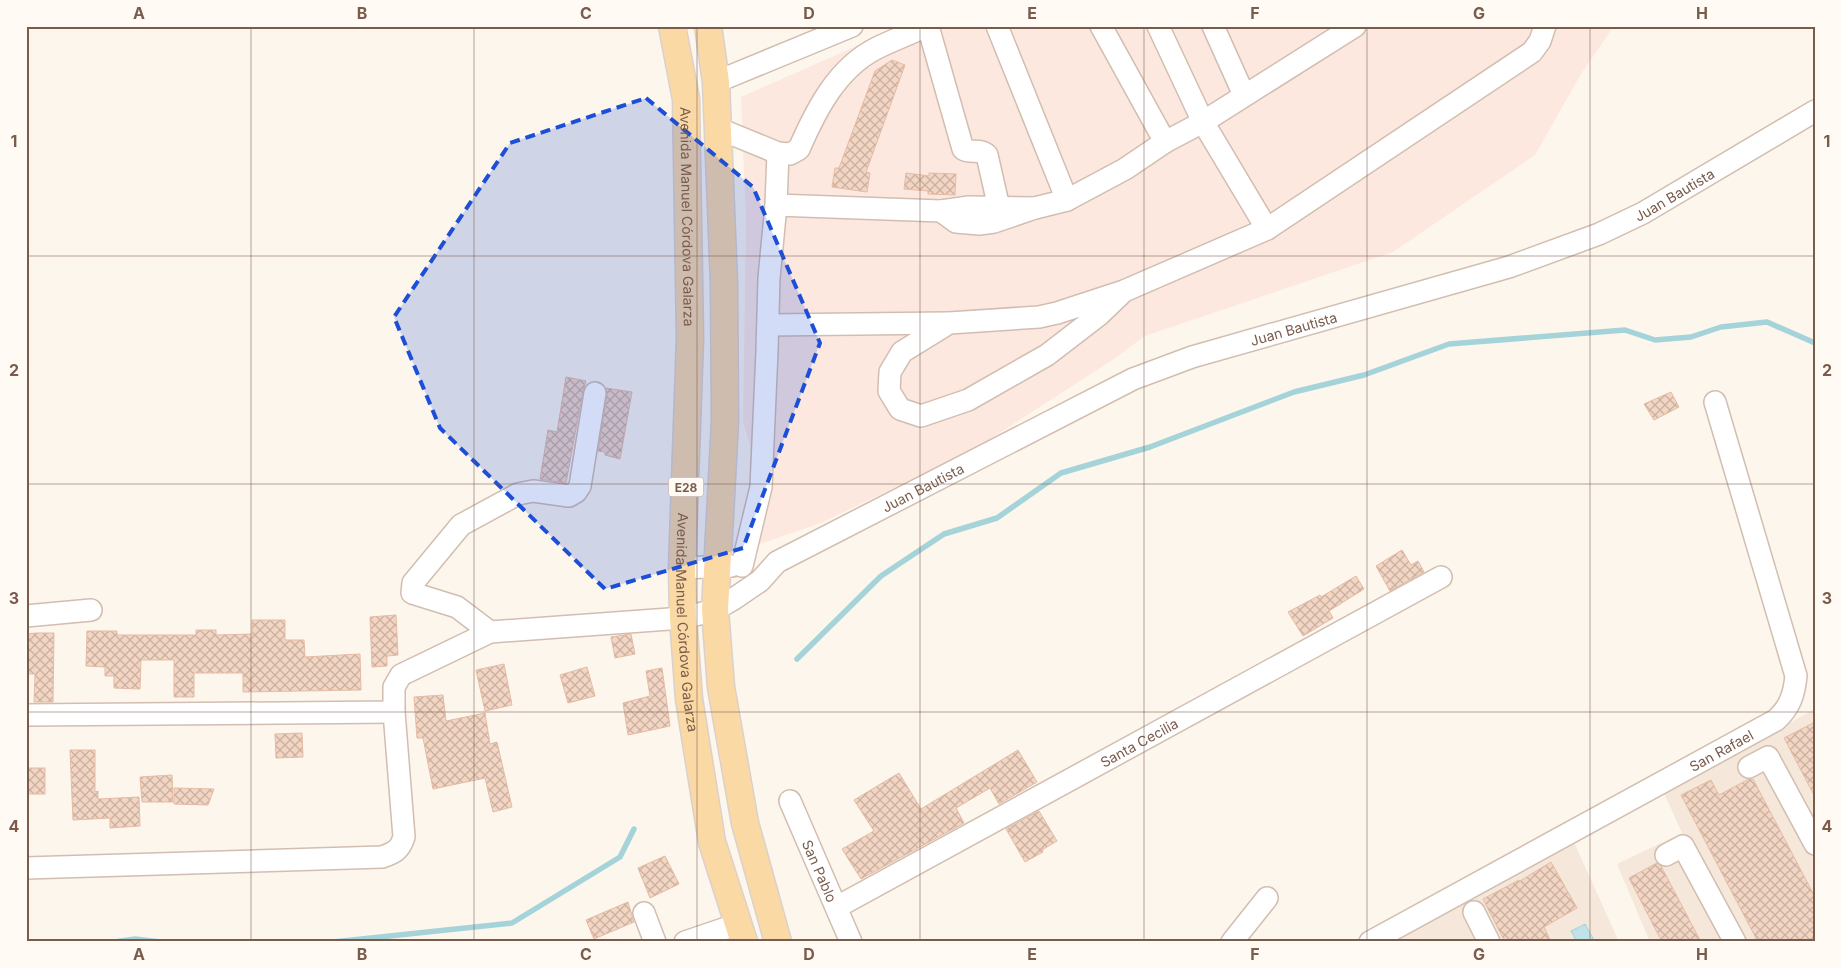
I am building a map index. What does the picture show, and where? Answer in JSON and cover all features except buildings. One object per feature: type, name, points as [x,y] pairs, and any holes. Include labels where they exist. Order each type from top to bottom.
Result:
[{"type":"main road","name":"Avenida Manuel Córdova Galarza","points":[[672,26],[686,99],[690,338],[682,568],[683,618],[689,699],[712,842],[741,933]]},
{"type":"main road","name":"Avenida Manuel Córdova Galarza","points":[[708,26],[716,82],[724,284],[725,421],[730,566],[715,610],[721,686],[745,823],[778,942]]},
{"type":"street","points":[[716,82],[852,26]]},
{"type":"street","points":[[717,128],[778,153],[790,154],[799,149],[832,86],[847,68],[876,48],[927,26],[963,149],[968,152],[982,151],[987,155],[999,208]]},
{"type":"street","points":[[997,26],[1067,200]]},
{"type":"street","points":[[1101,26],[1165,142]]},
{"type":"street","points":[[1158,26],[1203,122],[1267,229]]},
{"type":"street","points":[[1214,26],[1244,95]]},
{"type":"street","points":[[768,325],[949,323],[1039,317],[1057,314],[1124,291],[1267,229],[1532,52],[1540,41],[1545,26]]},
{"type":"street","points":[[941,211],[956,222],[979,224],[1006,220],[1035,208],[1067,200],[1126,170],[1165,142],[1203,122],[1347,28]]},
{"type":"street","name":"Juan Bautista","points":[[490,632],[683,618],[715,610],[760,581],[777,562],[1133,380],[1165,366],[1509,267],[1599,234],[1643,213],[1815,111]]},
{"type":"street","points":[[730,566],[761,487],[768,325],[768,278],[776,205],[778,153]]},
{"type":"street","points":[[776,205],[941,211],[969,207],[1035,208]]},
{"type":"street","points":[[949,323],[902,352],[890,372],[889,392],[900,409],[921,416],[968,400],[1047,356],[1124,291]]},
{"type":"street","points":[[26,868],[382,857],[394,853],[401,846],[404,837],[394,712],[394,688],[401,675],[490,632],[457,607],[412,593],[413,584],[461,525],[518,494],[533,491],[568,496],[576,492],[580,486],[595,393]]},
{"type":"street","name":"San Rafael","points":[[1370,942],[1776,720],[1786,710],[1794,694],[1796,676],[1716,402]]},
{"type":"street","name":"Juan Bautista","points":[[682,568],[777,562]]},
{"type":"street","name":"Santa Cecilia","points":[[837,907],[1441,577]]},
{"type":"street","points":[[26,616],[91,610]]},
{"type":"street","points":[[26,715],[394,712]]},
{"type":"street","points":[[1749,767],[1768,757],[1815,844]]},
{"type":"street","name":"San Pablo","points":[[790,801],[851,942]]},
{"type":"street","points":[[1666,855],[1684,846],[1735,942]]},
{"type":"street","points":[[1232,942],[1267,898]]},
{"type":"street","points":[[1474,912],[1489,942]]},
{"type":"street","points":[[644,913],[655,942]]},
{"type":"street","points":[[685,942],[741,933]]},
{"type":"highlighted area","points":[[646,98],[753,187],[820,343],[743,548],[605,589],[440,428],[394,317],[510,143]]},
{"type":"shaded area","points":[[902,26],[1614,26],[1581,74],[1535,155],[1393,252],[1145,336],[1111,361],[973,450],[821,523],[736,552],[750,493],[751,450],[743,421],[746,221],[741,97]]},
{"type":"shaded area","points":[[1815,709],[1815,942],[1650,942],[1617,864],[1682,833],[1663,791]]},
{"type":"shaded area","points":[[1573,840],[1619,942],[1389,942]]},
{"type":"water","points":[[1585,924],[1595,942],[1577,942],[1571,931]]},
{"type":"waterway","points":[[797,659],[881,576],[944,534],[997,518],[1061,473],[1150,447],[1294,392],[1364,375],[1449,344],[1625,330],[1655,340],[1691,337],[1721,327],[1767,322],[1815,343]]},
{"type":"waterway","points":[[333,942],[512,923],[620,857],[634,829]]},
{"type":"waterway","points":[[114,942],[135,939],[160,942]]}]
